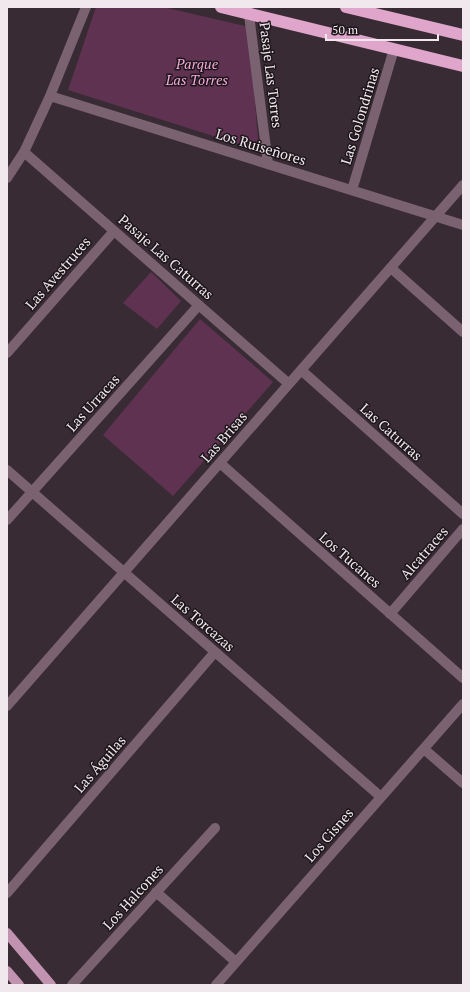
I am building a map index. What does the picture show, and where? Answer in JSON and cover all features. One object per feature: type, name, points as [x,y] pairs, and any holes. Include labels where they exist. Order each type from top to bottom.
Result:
[{"type":"highway","points":[[221,7],[249,10],[463,66]]},
{"type":"highway","points":[[346,7],[463,36]]},
{"type":"main road","points":[[7,933],[51,985]]},
{"type":"main road","points":[[7,971],[19,985]]},
{"type":"street","points":[[7,178],[24,152],[50,96],[86,7]]},
{"type":"street","name":"Pasaje Las Torres","points":[[249,10],[268,164]]},
{"type":"street","name":"Las Golondrinas","points":[[352,190],[394,49]]},
{"type":"street","name":"Los Ruiseñores","points":[[50,96],[463,225]]},
{"type":"street","name":"Pasaje Las Caturras","points":[[24,152],[289,384]]},
{"type":"street","name":"Las Brisas","points":[[7,706],[463,186]]},
{"type":"street","name":"Las Avestruces","points":[[7,352],[114,230]]},
{"type":"street","points":[[391,268],[463,332]]},
{"type":"street","name":"Las Urracas","points":[[7,520],[199,305]]},
{"type":"street","name":"Las Caturras","points":[[301,370],[463,514]]},
{"type":"street","name":"Los Tucanes","points":[[220,464],[463,678]]},
{"type":"street","name":"Las Torcazas","points":[[7,470],[381,798]]},
{"type":"street","name":"Alcatraces","points":[[390,614],[463,529]]},
{"type":"street","name":"Las Águilas","points":[[7,893],[215,652]]},
{"type":"street","name":"Los Cisnes","points":[[216,985],[463,704]]},
{"type":"street","points":[[424,749],[463,783]]},
{"type":"street","name":"Los Halcones","points":[[72,985],[215,828]]},
{"type":"street","points":[[156,892],[236,962]]},
{"type":"green space","name":"Parque Las Torres","points":[[96,7],[163,7],[249,27],[258,140],[251,148],[68,90]]},
{"type":"green space","points":[[151,272],[181,301],[157,329],[123,303]]},
{"type":"green space","points":[[200,319],[273,382],[173,496],[103,435]]}]
